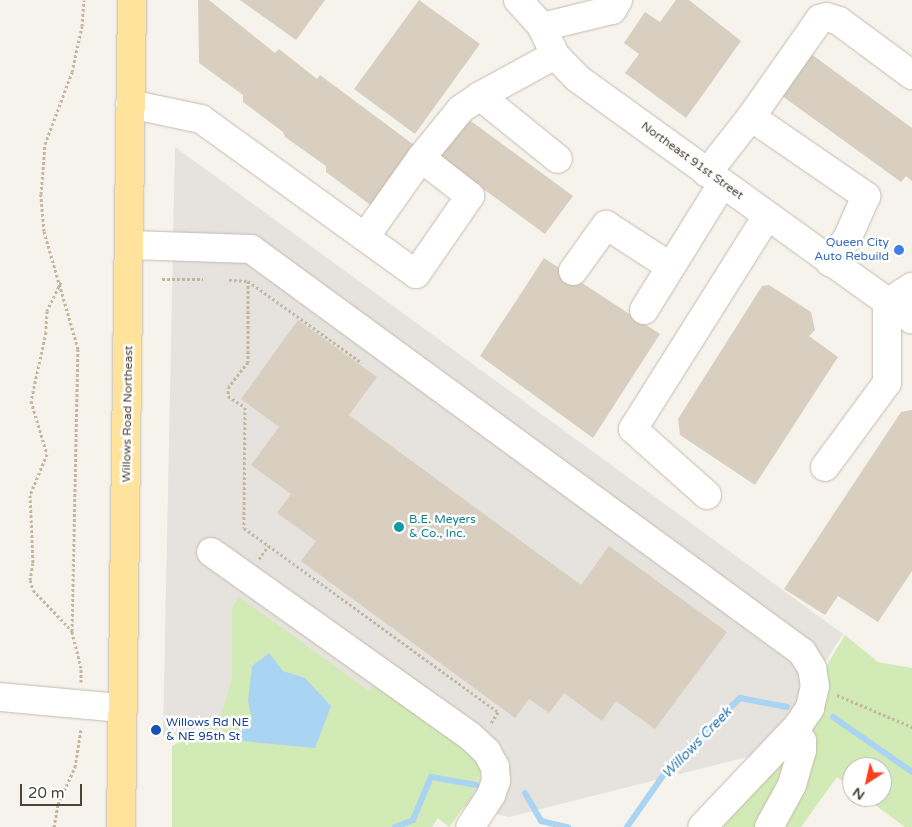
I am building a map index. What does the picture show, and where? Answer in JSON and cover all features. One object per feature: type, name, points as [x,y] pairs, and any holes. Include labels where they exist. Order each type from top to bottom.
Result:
[{"type":"main road","name":"Willows Road Northeast","points":[[121,827],[131,245],[130,104],[132,0]]},
{"type":"street","name":"Northeast 91st Street","points":[[518,0],[542,27],[555,55],[578,78],[912,320]]},
{"type":"street","points":[[542,27],[612,10],[618,0]]},
{"type":"street","points":[[644,310],[671,267],[715,178],[751,117],[820,20],[830,9],[839,21],[912,75]]},
{"type":"street","points":[[365,237],[421,158],[460,109],[555,55]]},
{"type":"street","points":[[480,96],[558,159]]},
{"type":"street","points":[[130,104],[201,119],[416,274],[470,196],[421,158]]},
{"type":"street","points":[[751,117],[866,196],[848,237],[830,262]]},
{"type":"street","points":[[707,496],[633,429],[767,216]]},
{"type":"street","points":[[574,271],[606,225],[671,267]]},
{"type":"street","points":[[131,245],[251,249],[787,639],[802,652],[812,668],[815,686],[810,708],[793,731],[702,827]]},
{"type":"street","points":[[825,467],[887,383],[887,303],[912,287]]},
{"type":"street","points":[[211,552],[470,736],[487,752],[495,767],[496,781],[491,795],[470,827]]},
{"type":"street","points":[[0,698],[122,708]]},
{"type":"street","points":[[769,827],[792,785],[802,750],[802,741],[793,731]]},
{"type":"path","points":[[80,684],[81,668],[72,631],[78,348],[61,282],[44,232],[41,194],[45,144],[72,72],[82,26],[84,0]]},
{"type":"path","points":[[162,279],[203,279]]},
{"type":"path","points":[[229,280],[248,281],[362,363]]},
{"type":"path","points":[[248,281],[248,362],[229,386],[228,396],[245,407],[244,528],[498,712],[488,728]]},
{"type":"path","points":[[61,282],[47,311],[46,332],[31,401],[47,454],[30,495],[33,563],[30,580],[33,590],[72,631]]},
{"type":"path","points":[[257,561],[268,546]]},
{"type":"path","points":[[815,686],[912,727]]},
{"type":"path","points":[[54,827],[58,804],[75,766],[81,732]]},
{"type":"shaded area","points":[[175,147],[843,634],[767,752],[509,817],[163,736]]},
{"type":"green space","points":[[239,597],[369,691],[377,681],[474,753],[481,770],[470,799],[449,827],[438,818],[432,827],[172,827],[172,746],[220,720],[232,677],[232,608]],"holes":[[[283,671],[305,678],[331,706],[237,733],[248,727],[252,719],[248,701]]]},
{"type":"green space","points":[[845,635],[878,662],[912,668],[912,827],[905,827],[878,807],[892,807],[892,757],[842,757],[842,781],[837,777],[801,827],[780,827],[812,731],[828,697],[827,665]]},
{"type":"green space","points":[[782,757],[791,763],[757,827],[717,827]]},
{"type":"water","points":[[269,653],[283,671],[305,678],[331,706],[315,748],[242,741],[237,733],[248,727],[252,719],[248,701],[252,666]]},
{"type":"building","points":[[198,0],[209,0],[275,53],[279,49],[317,79],[320,75],[414,145],[410,149],[413,151],[372,206],[326,172],[326,166],[285,137],[283,132],[243,102],[243,95],[199,63]]},
{"type":"building","points":[[240,0],[325,0],[296,40]]},
{"type":"building","points":[[419,0],[480,44],[415,134],[354,89]]},
{"type":"building","points":[[676,0],[689,0],[741,41],[686,118],[625,73],[639,54],[624,43],[645,12],[660,22]]},
{"type":"building","points":[[807,51],[912,128],[912,181],[906,176],[901,182],[778,93]]},
{"type":"building","points":[[464,116],[573,196],[545,234],[437,155]]},
{"type":"building","points":[[544,258],[660,334],[593,438],[480,356]]},
{"type":"building","points":[[769,285],[811,312],[815,330],[809,336],[838,357],[755,485],[680,435],[678,419],[762,286]]},
{"type":"building","name":"B.E. Meyers & Co., Inc.","points":[[298,320],[377,377],[349,415],[581,585],[609,546],[727,632],[655,729],[616,701],[602,721],[564,693],[549,713],[529,699],[515,718],[301,561],[316,541],[277,513],[291,494],[251,465],[279,427],[241,399]]},
{"type":"building","points":[[912,410],[912,571],[878,622],[838,596],[825,615],[784,589],[901,412]]},
{"type":"waterway","name":"Willows Creek","points":[[627,827],[669,767],[740,698],[787,707]]},
{"type":"waterway","name":"Willows Creek","points":[[833,717],[912,772]]},
{"type":"waterway","name":"Willows Creek","points":[[395,827],[413,820],[431,777],[476,785]]},
{"type":"waterway","name":"Willows Creek","points":[[525,793],[541,821],[568,827]]},
{"type":"place","name":"Queen City Auto Rebuild","points":[[899,250]]},
{"type":"place","name":"B.E. Meyers & Co., Inc.","points":[[399,527]]},
{"type":"place","name":"Willows Rd NE & NE 95th St","points":[[156,730]]}]
